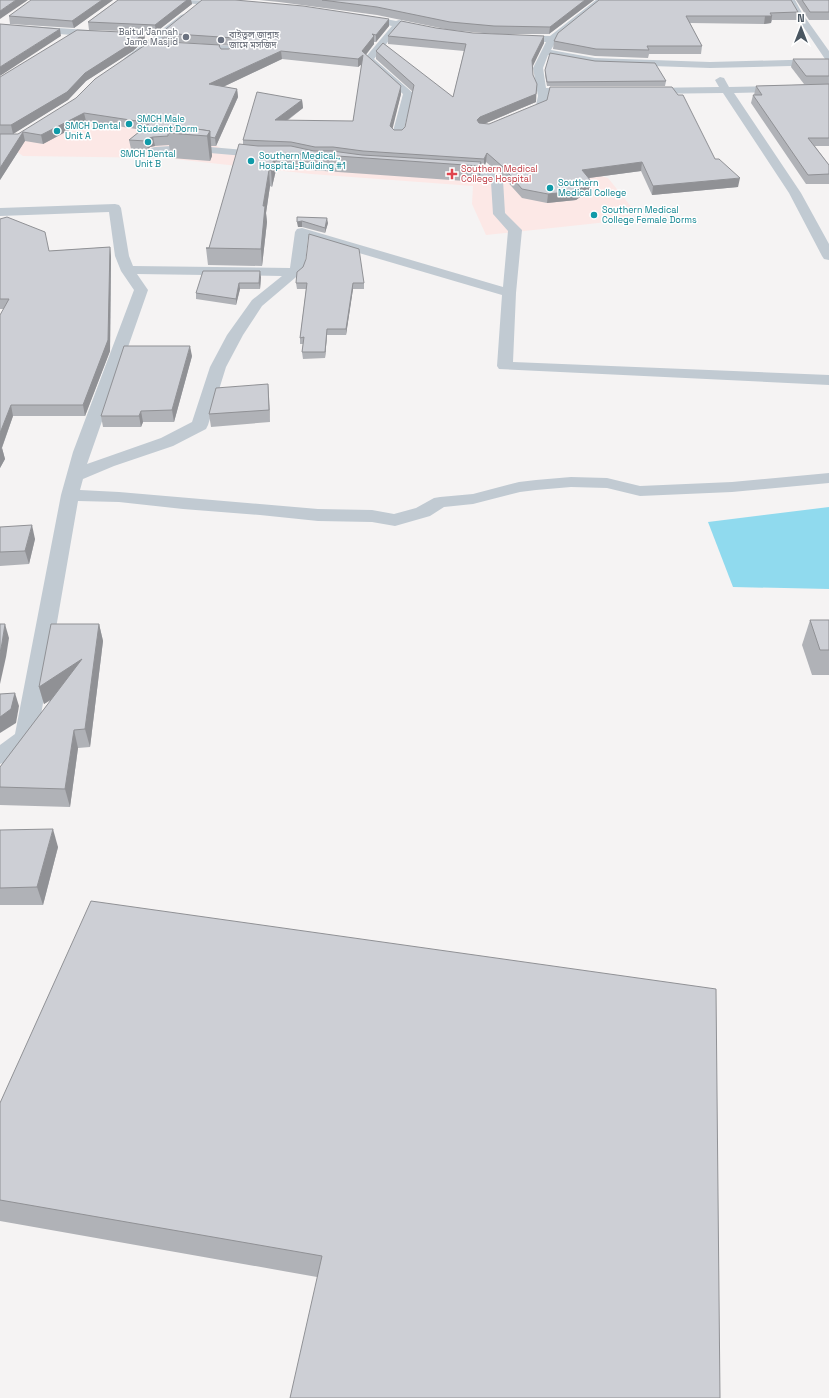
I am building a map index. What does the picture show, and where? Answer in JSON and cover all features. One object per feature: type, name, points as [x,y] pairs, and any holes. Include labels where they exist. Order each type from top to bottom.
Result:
[{"type":"street","points":[[180,0],[205,0],[244,4]]},
{"type":"street","points":[[117,67],[205,0]]},
{"type":"street","points":[[530,109],[542,105],[543,91],[540,83],[538,68],[552,39],[601,0]]},
{"type":"street","points":[[791,0],[798,13],[829,58]]},
{"type":"street","points":[[348,15],[436,32]]},
{"type":"street","points":[[0,26],[12,17]]},
{"type":"street","points":[[398,135],[408,93],[369,59],[400,24]]},
{"type":"street","points":[[63,42],[88,25]]},
{"type":"street","points":[[0,26],[112,35]]},
{"type":"street","points":[[508,38],[552,39]]},
{"type":"street","points":[[179,46],[232,49],[226,54]]},
{"type":"street","points":[[545,52],[595,61],[710,64],[829,62]]},
{"type":"street","points":[[710,64],[795,193],[829,256]]},
{"type":"street","points":[[632,91],[829,88]]},
{"type":"street","points":[[543,91],[587,91]]},
{"type":"street","points":[[156,150],[187,148],[259,156],[279,156]]},
{"type":"street","points":[[436,170],[486,174],[497,180],[500,214],[515,230],[509,293],[505,366],[829,380]]},
{"type":"street","points":[[0,212],[115,208],[122,256],[128,271],[141,290],[82,452],[70,495],[26,738],[0,756]]},
{"type":"street","points":[[75,476],[108,462],[167,442],[200,425],[218,367],[235,335],[257,303],[295,272],[298,264],[302,232],[509,293]]},
{"type":"street","points":[[128,271],[295,272]]},
{"type":"street","points":[[70,495],[119,497],[183,504],[260,509],[318,515],[372,516],[395,520],[423,512],[440,502],[473,499],[519,487],[536,485],[571,482],[608,483],[640,491],[732,487],[829,478]]},
{"type":"shaded area","name":"Southern Medical College Hospital","points":[[86,113],[175,126],[225,150],[505,174],[578,169],[608,178],[633,209],[626,220],[486,235],[472,204],[473,186],[311,174],[165,158],[23,156],[16,151],[20,142]]},
{"type":"water","points":[[829,507],[829,589],[733,587],[708,522]]},
{"type":"building","points":[[0,0],[16,0],[0,11]]},
{"type":"building","points":[[31,0],[102,0],[72,21],[9,16]]},
{"type":"building","points":[[118,0],[187,0],[155,25],[88,22]]},
{"type":"building","points":[[202,0],[235,0],[303,6],[389,19],[376,35],[372,34],[374,36],[362,51],[401,86],[390,126],[394,130],[402,130],[405,127],[414,85],[376,51],[383,43],[453,97],[466,44],[388,36],[401,21],[473,33],[544,36],[532,60],[533,75],[537,84],[536,94],[480,117],[477,120],[479,123],[489,124],[547,100],[550,87],[672,87],[678,95],[683,95],[715,159],[719,159],[740,178],[653,186],[642,162],[582,170],[591,181],[576,191],[548,194],[522,189],[503,167],[487,153],[484,159],[363,151],[333,147],[315,147],[291,142],[243,140],[257,92],[302,100],[275,120],[353,121],[363,55],[358,59],[281,51],[209,84],[237,89],[215,138],[210,137],[210,131],[184,127],[172,128],[168,133],[168,136],[153,137],[146,141],[129,140],[150,123],[84,113],[41,135],[23,132],[0,168],[0,134],[18,134],[76,98],[95,79],[151,41],[220,45],[219,46],[221,49],[229,49],[237,42],[235,38],[161,33]]},
{"type":"building","points":[[322,0],[585,0],[550,27],[494,26],[450,22],[377,7]]},
{"type":"building","points":[[599,0],[791,0],[798,12],[770,13],[772,16],[686,16],[702,46],[647,46],[649,50],[596,49],[554,41],[558,33]]},
{"type":"building","points":[[802,0],[829,0],[829,12],[810,12]]},
{"type":"building","points":[[0,24],[60,29],[0,67]]},
{"type":"building","points":[[77,30],[144,33],[132,43],[85,73],[67,92],[11,125],[0,125],[0,77]]},
{"type":"building","points":[[550,53],[595,61],[655,63],[666,81],[547,82],[545,70]]},
{"type":"building","points":[[793,59],[829,59],[829,76],[806,76]]},
{"type":"building","points":[[829,84],[829,138],[808,138],[829,165],[829,174],[808,175],[753,95],[762,95],[756,86]]},
{"type":"building","points":[[184,127],[210,131],[207,136],[168,133],[172,128]]},
{"type":"building","points":[[239,144],[258,146],[291,146],[314,151],[481,162],[479,166],[309,154],[275,154],[271,170],[269,170],[263,206],[265,206],[261,249],[206,248],[209,248]]},
{"type":"building","points":[[7,217],[45,232],[49,251],[110,247],[108,340],[83,405],[11,405],[0,433],[0,315],[9,299],[0,299],[0,219]]},
{"type":"building","points":[[297,217],[327,218],[325,228],[302,221],[297,222]]},
{"type":"building","points":[[309,234],[359,249],[364,283],[353,283],[346,329],[327,329],[325,352],[302,352],[304,337],[300,338],[307,283],[296,283],[297,272],[303,267],[306,259]]},
{"type":"building","points":[[203,271],[260,271],[259,283],[239,283],[236,299],[196,293]]},
{"type":"building","points":[[124,346],[190,346],[172,410],[141,411],[139,416],[101,416]]},
{"type":"building","points":[[268,384],[269,410],[209,414],[216,388]]},
{"type":"building","points":[[32,525],[25,551],[0,552],[0,527]]},
{"type":"building","points":[[810,620],[829,620],[829,650],[820,650]]},
{"type":"building","points":[[0,624],[5,624],[0,653]]},
{"type":"building","points":[[51,624],[99,624],[85,729],[74,730],[65,789],[0,787],[0,767],[82,659],[39,687]]},
{"type":"building","points":[[15,693],[11,709],[0,717],[0,694]]},
{"type":"building","points":[[53,829],[37,887],[0,888],[0,830]]},
{"type":"building","points":[[91,901],[716,989],[720,1398],[290,1398],[322,1256],[0,1200],[0,1103]]},
{"type":"place","name":"Baitul Jannah Jame Masjid","points":[[186,37]]},
{"type":"place","name":"বাইতুল জান্নাহ জামে মসজিদ","points":[[221,40]]},
{"type":"place","name":"SMCH Male Student Dorm","points":[[129,124]]},
{"type":"place","name":"SMCH Dental Unit A","points":[[57,131]]},
{"type":"place","name":"SMCH Dental Unit B","points":[[148,142]]},
{"type":"place","name":"Southern Medical., Hospital-Building #1","points":[[251,161]]},
{"type":"place","name":"Southern Medical College Hospital","points":[[452,174]]},
{"type":"place","name":"Southern Medical College","points":[[550,188]]},
{"type":"place","name":"Southern Medical College Female Dorms","points":[[594,215]]}]
